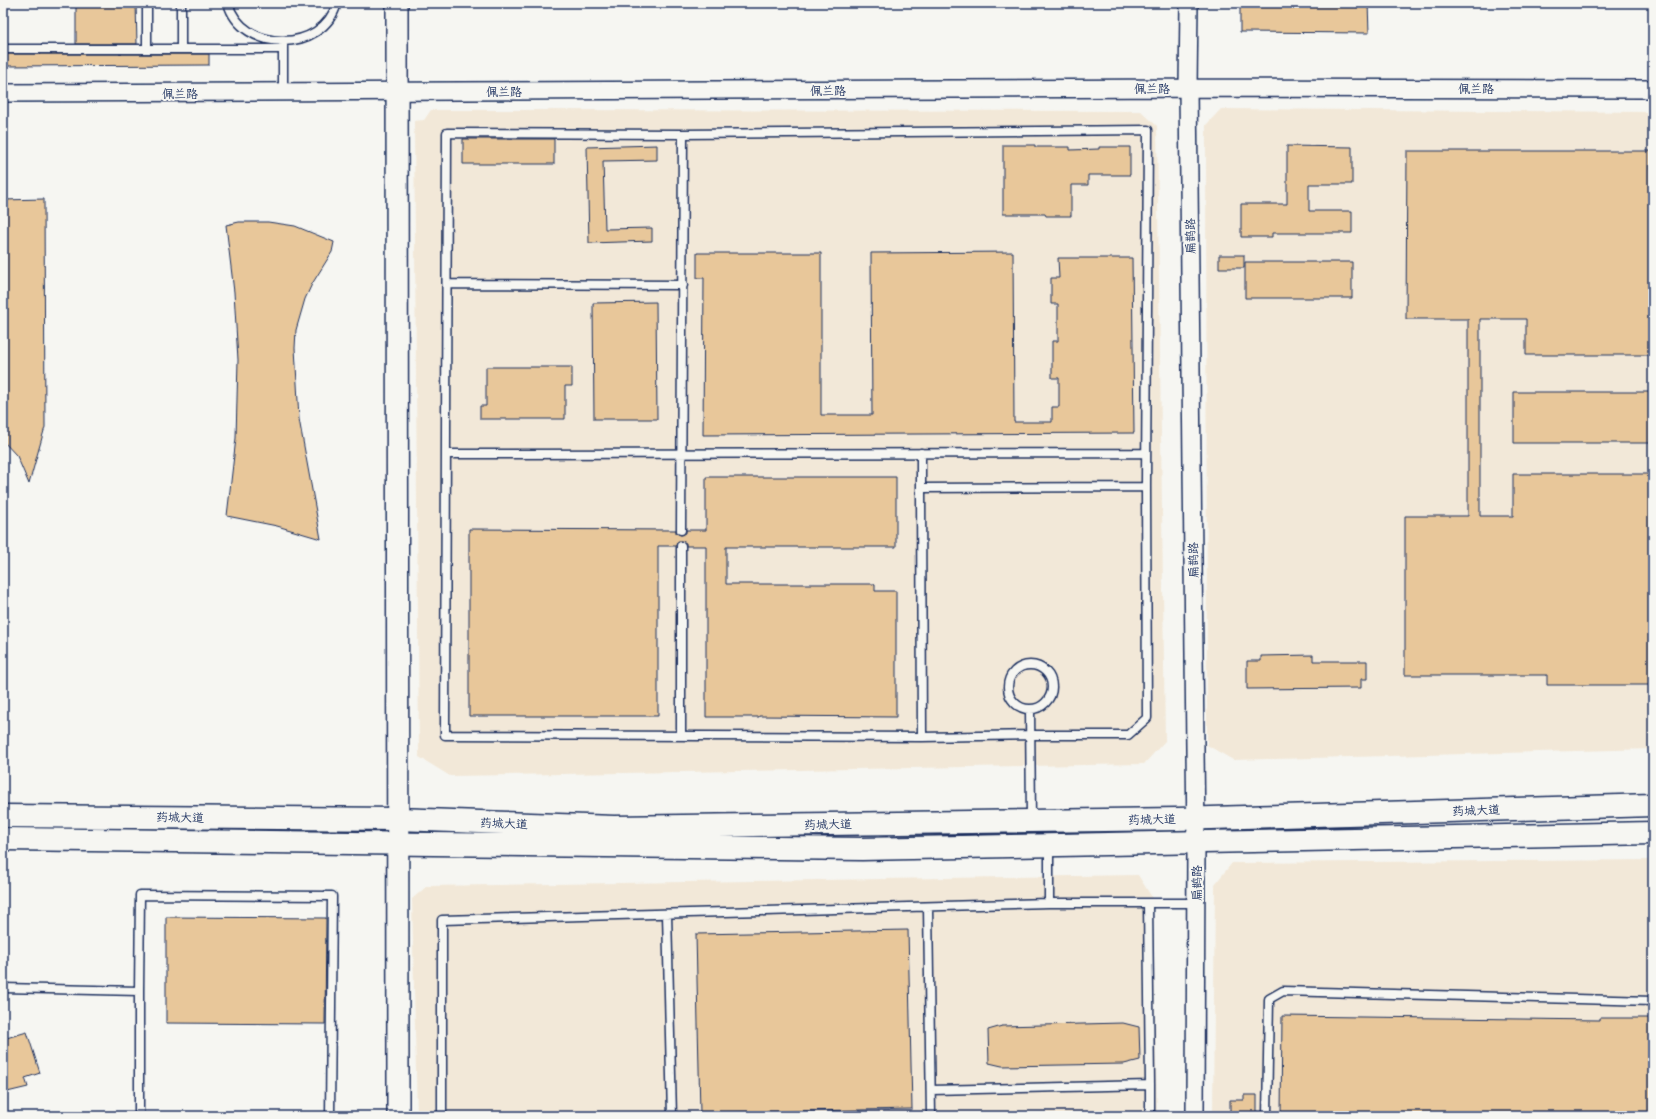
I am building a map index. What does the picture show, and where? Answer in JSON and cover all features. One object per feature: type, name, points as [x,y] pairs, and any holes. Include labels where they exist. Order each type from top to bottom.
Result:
[{"type":"main road","name":"药城大道","points":[[3,816],[398,819],[614,827],[1195,818],[1653,805]]},
{"type":"main road","name":"药城大道","points":[[3,840],[862,848],[1653,833]]},
{"type":"street","points":[[397,3],[398,1116]]},
{"type":"street","name":"扁鹊路","points":[[1189,3],[1188,88],[1196,842],[1195,1116]]},
{"type":"street","name":"佩兰路","points":[[3,93],[1188,88],[1653,89]]},
{"type":"lane","points":[[147,3],[147,49]]},
{"type":"lane","points":[[181,3],[181,49]]},
{"type":"lane","points":[[228,3],[232,14],[244,30],[263,39],[283,44]]},
{"type":"lane","points":[[3,49],[181,49],[283,44],[302,38],[319,29],[332,14],[337,3]]},
{"type":"lane","points":[[283,44],[283,92]]},
{"type":"lane","points":[[1148,130],[1146,453],[1147,718],[1128,735],[922,737],[445,735],[447,133],[683,134],[1148,130]]},
{"type":"lane","points":[[681,530],[683,134]]},
{"type":"lane","points":[[447,284],[683,285]]},
{"type":"lane","points":[[921,453],[922,737]]},
{"type":"lane","points":[[446,454],[1146,453]]},
{"type":"lane","points":[[921,488],[1146,487]]},
{"type":"lane","points":[[681,546],[681,736]]},
{"type":"lane","points":[[1030,665],[1037,666],[1048,674],[1052,687],[1048,700],[1037,708],[1030,709],[1017,704],[1009,694],[1008,687],[1009,680],[1017,669],[1030,665]]},
{"type":"lane","points":[[1030,709],[1031,821]]},
{"type":"lane","points":[[1049,845],[1049,903]]},
{"type":"lane","points":[[139,1116],[140,895],[332,896],[330,1116]]},
{"type":"lane","points":[[442,1116],[442,920],[1049,903],[1196,903]]},
{"type":"lane","points":[[1148,903],[1150,1116]]},
{"type":"lane","points":[[928,907],[931,1116]]},
{"type":"lane","points":[[667,914],[672,1116]]},
{"type":"lane","points":[[3,988],[139,991]]},
{"type":"lane","points":[[1267,1116],[1269,999],[1283,991],[1653,1001]]},
{"type":"lane","points":[[931,1090],[1150,1085]]},
{"type":"shaded area","points":[[1221,109],[1653,112],[1653,749],[1233,760],[1207,745],[1206,125]]},
{"type":"shaded area","points":[[431,110],[1141,111],[1157,126],[1165,741],[1144,764],[450,776],[419,757],[414,121],[424,120]]},
{"type":"shaded area","points":[[1653,860],[1653,1116],[1213,1116],[1215,884],[1232,863]]},
{"type":"shaded area","points":[[1138,875],[1153,899],[1157,1116],[417,1116],[412,899],[427,886]]},
{"type":"building","points":[[76,3],[136,3],[137,44],[76,44]]},
{"type":"building","points":[[1240,3],[1368,3],[1369,33],[1240,32]]},
{"type":"building","points":[[3,54],[209,54],[209,65],[3,66]]},
{"type":"building","points":[[463,139],[554,139],[554,164],[463,164]]},
{"type":"building","points":[[657,145],[657,160],[603,161],[605,229],[652,228],[652,241],[589,243],[587,147]]},
{"type":"building","points":[[1003,145],[1070,147],[1070,150],[1099,149],[1099,147],[1130,147],[1130,175],[1088,175],[1088,185],[1071,185],[1071,216],[1046,216],[1045,214],[1003,214]]},
{"type":"building","points":[[1287,146],[1352,147],[1352,184],[1309,184],[1309,211],[1352,211],[1352,233],[1272,233],[1272,237],[1241,237],[1241,204],[1287,204]]},
{"type":"building","points":[[1407,151],[1651,151],[1651,197],[1653,197],[1653,355],[1526,355],[1526,319],[1480,319],[1480,516],[1513,516],[1513,474],[1653,474],[1653,685],[1547,685],[1547,675],[1405,675],[1405,516],[1468,516],[1468,319],[1406,319]]},
{"type":"building","points":[[44,199],[45,427],[29,484],[17,456],[3,441],[3,200]]},
{"type":"building","points":[[239,222],[268,222],[295,226],[334,242],[332,252],[312,284],[305,299],[296,330],[295,348],[299,419],[321,539],[277,526],[227,516],[236,438],[238,360],[234,292],[226,225]]},
{"type":"building","points":[[1013,252],[1014,422],[1052,422],[1052,407],[1059,407],[1059,378],[1052,378],[1052,341],[1058,341],[1058,304],[1051,304],[1051,278],[1059,278],[1058,258],[1132,258],[1134,433],[703,435],[704,278],[697,278],[697,253],[821,253],[821,415],[872,415],[871,253]]},
{"type":"building","points":[[1219,255],[1244,255],[1244,268],[1219,268]]},
{"type":"building","points":[[1245,262],[1352,262],[1352,298],[1245,298]]},
{"type":"building","points":[[656,302],[657,419],[594,419],[593,303]]},
{"type":"building","points":[[486,367],[572,367],[572,386],[565,386],[565,419],[480,419],[480,406],[486,406]]},
{"type":"building","points":[[1514,392],[1653,392],[1653,443],[1514,443]]},
{"type":"building","points":[[706,477],[896,477],[896,547],[726,547],[726,584],[875,584],[875,591],[896,591],[896,717],[706,717],[706,546],[686,546],[686,543],[681,541],[678,541],[676,546],[658,546],[658,716],[469,716],[469,529],[676,530],[676,533],[681,535],[686,533],[686,530],[706,530]]},
{"type":"building","points":[[1313,655],[1313,661],[1367,661],[1367,679],[1361,679],[1361,688],[1247,689],[1247,661],[1261,661],[1261,656]]},
{"type":"building","points":[[166,917],[326,918],[325,1024],[166,1023]]},
{"type":"building","points":[[908,930],[912,1109],[700,1113],[696,934]]},
{"type":"building","points":[[1282,1016],[1599,1020],[1599,1018],[1653,1018],[1653,1116],[1281,1116]]},
{"type":"building","points":[[1123,1023],[1139,1027],[1140,1060],[1124,1064],[1002,1066],[989,1063],[988,1030],[1002,1026]]},
{"type":"building","points":[[27,1032],[40,1073],[25,1078],[28,1087],[3,1093],[3,1039]]},
{"type":"building","points":[[1244,1095],[1257,1095],[1257,1116],[1230,1116],[1230,1100],[1244,1100]]}]
